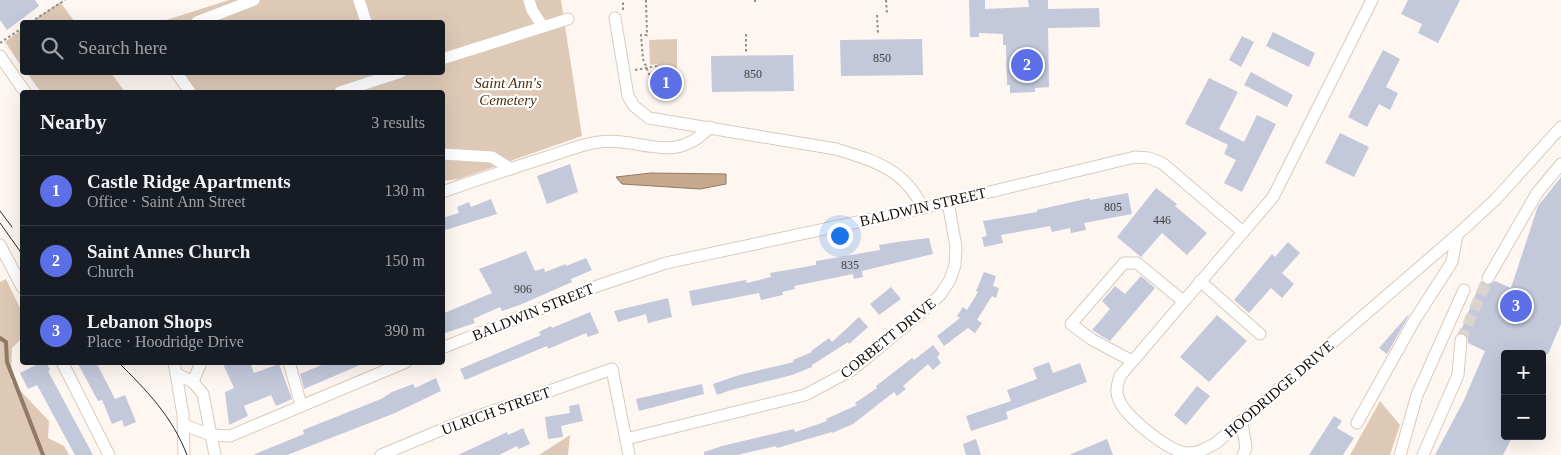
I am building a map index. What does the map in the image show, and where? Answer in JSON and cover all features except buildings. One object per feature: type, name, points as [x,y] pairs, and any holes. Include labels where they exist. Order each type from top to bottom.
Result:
[{"type":"street","points":[[202,20],[254,0]]},
{"type":"street","points":[[359,0],[365,20]]},
{"type":"street","points":[[529,0],[532,10],[542,27]]},
{"type":"street","name":"HOODRIDGE DRIVE","points":[[1372,0],[1273,198],[1120,376],[1116,389],[1119,401],[1126,412],[1166,445],[1186,453],[1201,451],[1216,443],[1457,235],[1496,199],[1561,128]]},
{"type":"street","points":[[615,18],[628,96],[634,106],[649,118],[836,149],[860,156],[901,177],[916,194],[923,208]]},
{"type":"street","points":[[445,58],[568,19]]},
{"type":"street","points":[[0,56],[24,90]]},
{"type":"street","points":[[178,75],[189,90]]},
{"type":"street","points":[[345,90],[382,76]]},
{"type":"street","points":[[445,191],[599,142],[658,148],[677,147],[702,136],[710,127]]},
{"type":"street","points":[[445,154],[475,155],[492,158],[511,169]]},
{"type":"street","name":"BALDWIN STREET","points":[[445,347],[600,284],[666,263],[923,208],[1121,160],[1149,158],[1162,163],[1243,232]]},
{"type":"street","points":[[1488,278],[1536,192],[1561,164]]},
{"type":"street","name":"CORBETT DRIVE","points":[[626,439],[806,394],[852,370],[940,295],[950,280],[955,265],[956,246],[948,202]]},
{"type":"street","points":[[1357,423],[1414,321],[1452,262],[1457,235]]},
{"type":"street","points":[[0,245],[20,283]]},
{"type":"street","points":[[1132,362],[1103,346],[1071,324],[1124,263],[1137,263],[1183,301]]},
{"type":"street","points":[[1200,281],[1260,334]]},
{"type":"street","points":[[1400,455],[1417,395],[1464,290]]},
{"type":"street","points":[[1422,455],[1458,375],[1461,340]]},
{"type":"street","points":[[64,365],[110,455]]},
{"type":"street","points":[[193,382],[200,365]]},
{"type":"street","points":[[290,365],[302,404]]},
{"type":"street","points":[[184,425],[211,435],[230,436],[302,404],[399,365]]},
{"type":"street","points":[[176,368],[193,382],[203,394],[215,455]]},
{"type":"street","points":[[176,368],[184,425],[184,455]]},
{"type":"street","name":"ULRICH STREET","points":[[381,455],[453,425],[612,369],[626,439]]},
{"type":"street","points":[[1242,422],[1246,448],[1243,455]]},
{"type":"street","points":[[626,439],[629,455]]},
{"type":"path","points":[[35,20],[65,0]]},
{"type":"path","points":[[646,0],[647,35],[641,35],[646,68],[653,84]]},
{"type":"path","points":[[886,0],[886,14]]},
{"type":"path","points":[[877,15],[878,34]]},
{"type":"path","points":[[0,44],[20,29]]},
{"type":"path","points":[[746,34],[746,52]]},
{"type":"path","points":[[630,70],[657,66]]},
{"type":"green space","name":"Saint Ann's Cemetery","points":[[229,0],[561,0],[582,136],[459,179],[445,181],[445,90],[182,90],[170,75],[445,75],[445,20],[166,20]]},
{"type":"green space","points":[[60,2],[74,20],[34,20]]},
{"type":"green space","points":[[20,31],[20,64],[5,42]]},
{"type":"green space","points":[[677,39],[677,71],[657,71],[657,64],[650,65],[649,40]]},
{"type":"green space","points":[[28,75],[112,75],[124,90],[40,90]]},
{"type":"green space","points":[[6,279],[20,308],[20,340],[12,348],[11,381],[49,421],[48,438],[64,446],[69,455],[0,455],[0,282]]},
{"type":"green space","points":[[1380,401],[1400,425],[1390,455],[1350,455]]},
{"type":"green space","points":[[570,435],[568,455],[539,455]]},
{"type":"shaded area","points":[[651,173],[726,174],[726,184],[700,189],[622,184],[616,177]]},
{"type":"waterway","points":[[0,338],[6,342],[7,362],[43,455]]},
{"type":"tunnel","points":[[1461,340],[1488,278]]},
{"type":"tram line","points":[[0,211],[12,227]]},
{"type":"tram line","points":[[0,223],[20,251]]},
{"type":"tram line","points":[[121,365],[158,405],[174,428],[187,455]]},
{"type":"place","name":"Saint Annes Church","points":[[1027,65]]},
{"type":"place","name":"Castle Ridge Apartments","points":[[666,83]]},
{"type":"place","name":"Lebanon Shops","points":[[1516,306]]}]
